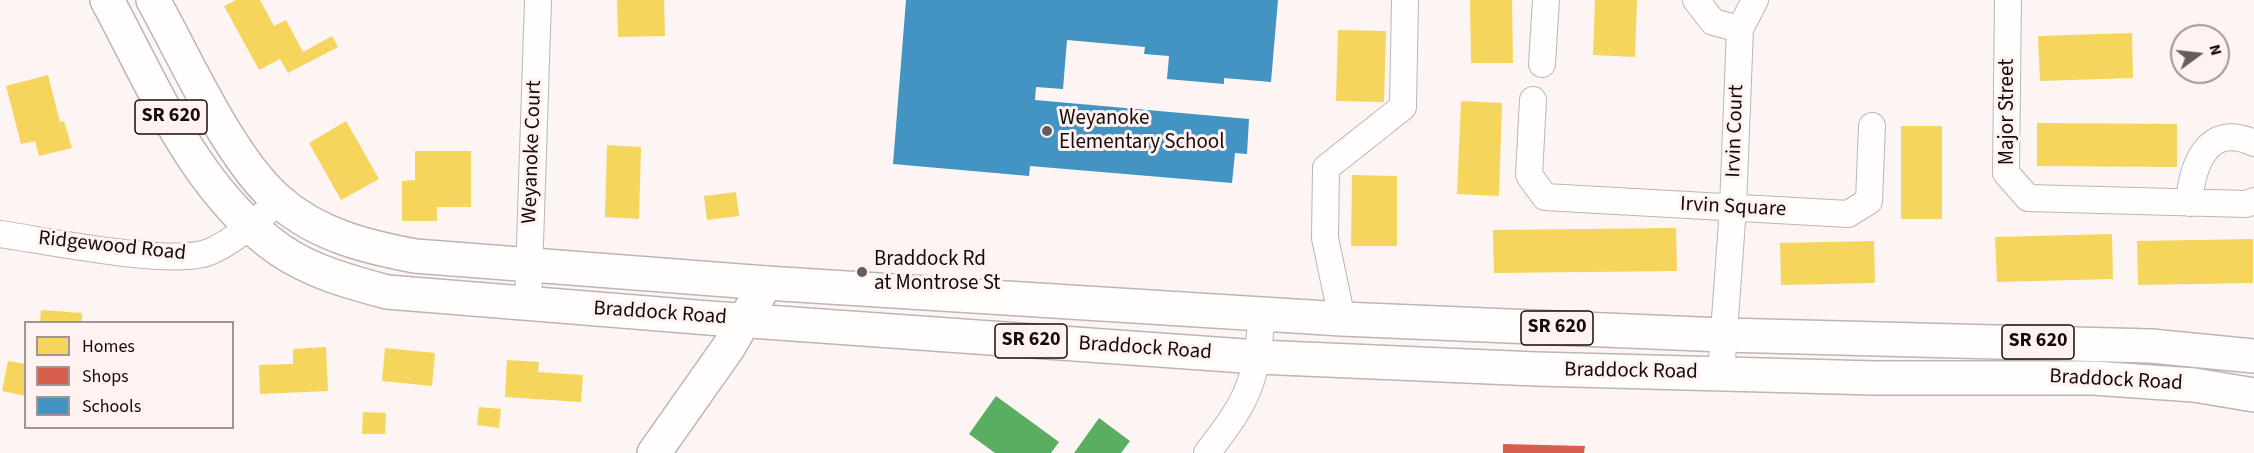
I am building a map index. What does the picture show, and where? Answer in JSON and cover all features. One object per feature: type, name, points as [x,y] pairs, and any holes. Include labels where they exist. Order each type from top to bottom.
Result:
[{"type":"main road","name":"Braddock Road","points":[[107,0],[185,143],[208,178],[249,225],[281,250],[342,280],[387,292],[1258,357],[1418,365],[1721,374],[2144,380],[2254,395]]},
{"type":"main road","name":"Braddock Road","points":[[153,0],[240,155],[279,202],[310,222],[340,237],[371,248],[415,256],[766,283],[1342,319],[1724,335],[2151,346],[2254,356]]},
{"type":"main road","points":[[654,453],[728,348],[766,283]]},
{"type":"street","name":"Weyanoke Court","points":[[528,304],[538,0]]},
{"type":"street","points":[[1342,319],[1325,238],[1326,168],[1403,107],[1405,0]]},
{"type":"street","points":[[1542,64],[1546,0]]},
{"type":"street","points":[[1696,0],[1713,22],[1740,29]]},
{"type":"street","name":"Irvin Court","points":[[1721,374],[1733,207],[1740,29],[1755,0]]},
{"type":"street","name":"Major Street","points":[[2008,0],[2006,173],[2028,198],[2246,204],[2254,201]]},
{"type":"street","name":"Irvin Square","points":[[1533,100],[1529,175],[1545,197],[1848,214],[1869,201],[1872,126]]},
{"type":"street","points":[[2189,203],[2194,168],[2202,153],[2214,144],[2227,139],[2242,138],[2254,143]]},
{"type":"street","name":"Ridgewood Road","points":[[0,234],[109,251],[191,257],[208,252],[279,202]]},
{"type":"street","points":[[1207,453],[1247,397],[1258,357],[1262,314]]},
{"type":"building: Homes","points":[[236,0],[260,0],[274,26],[286,20],[303,52],[332,36],[338,47],[288,73],[280,59],[259,70],[224,6]]},
{"type":"building: Homes","points":[[617,0],[664,0],[665,36],[618,37]]},
{"type":"building: Homes","points":[[1470,0],[1512,0],[1513,63],[1471,63]]},
{"type":"building: Homes","points":[[1595,0],[1637,0],[1635,57],[1593,55]]},
{"type":"building: Homes","points":[[1338,30],[1386,31],[1384,102],[1336,101]]},
{"type":"building: Homes","points":[[2132,33],[2133,78],[2040,81],[2038,36]]},
{"type":"building: Homes","points":[[48,75],[60,122],[64,121],[72,148],[39,156],[35,141],[21,144],[6,86]]},
{"type":"building: Homes","points":[[1461,101],[1502,103],[1499,196],[1457,194]]},
{"type":"building: Homes","points":[[346,121],[379,179],[341,200],[309,143]]},
{"type":"building: Homes","points":[[2037,123],[2177,124],[2177,167],[2037,166]]},
{"type":"building: Homes","points":[[1901,126],[1942,126],[1942,219],[1901,219]]},
{"type":"building: Homes","points":[[607,145],[641,147],[639,219],[605,217]]},
{"type":"building: Homes","points":[[415,151],[471,151],[471,207],[437,207],[437,221],[402,221],[402,181],[415,180]]},
{"type":"building: Homes","points":[[1352,175],[1397,176],[1397,246],[1351,246]]},
{"type":"building: Homes","points":[[736,192],[739,216],[707,220],[704,196]]},
{"type":"building: Homes","points":[[1676,228],[1677,271],[1494,273],[1493,230]]},
{"type":"building: Homes","points":[[2112,234],[2113,279],[1997,282],[1995,237]]},
{"type":"building: Homes","points":[[2253,239],[2253,283],[2138,285],[2137,241]]},
{"type":"building: Homes","points":[[1874,241],[1875,283],[1781,285],[1780,243]]},
{"type":"building: Homes","points":[[41,310],[82,313],[82,321],[40,321]]},
{"type":"building: Homes","points":[[326,347],[328,391],[260,394],[259,365],[293,364],[293,349]]},
{"type":"building: Homes","points":[[385,348],[435,353],[432,386],[382,381]]},
{"type":"building: Homes","points":[[507,360],[539,362],[538,372],[583,375],[581,402],[505,397]]},
{"type":"building: Homes","points":[[8,361],[24,364],[24,396],[2,391]]},
{"type":"building: Homes","points":[[479,407],[501,409],[499,428],[477,425]]},
{"type":"building: Homes","points":[[363,412],[386,413],[385,434],[362,434]]},
{"type":"building: Shops","points":[[1503,444],[1585,446],[1584,453],[1503,453]]},
{"type":"building: Schools","points":[[906,0],[1278,0],[1271,82],[1224,78],[1224,84],[1167,79],[1169,56],[1144,54],[1145,47],[1067,40],[1063,89],[1036,87],[1035,100],[1249,119],[1247,154],[1235,153],[1232,183],[1030,166],[1029,176],[893,164]]},
{"type":"building: Public","points":[[996,396],[1059,442],[1051,453],[995,453],[969,434]]},
{"type":"building: Public","points":[[1099,418],[1130,441],[1121,453],[1074,453]]},
{"type":"place","name":"Weyanoke Elementary School","points":[[1047,131]]},
{"type":"place","name":"Braddock Rd at Montrose St","points":[[862,272]]}]
